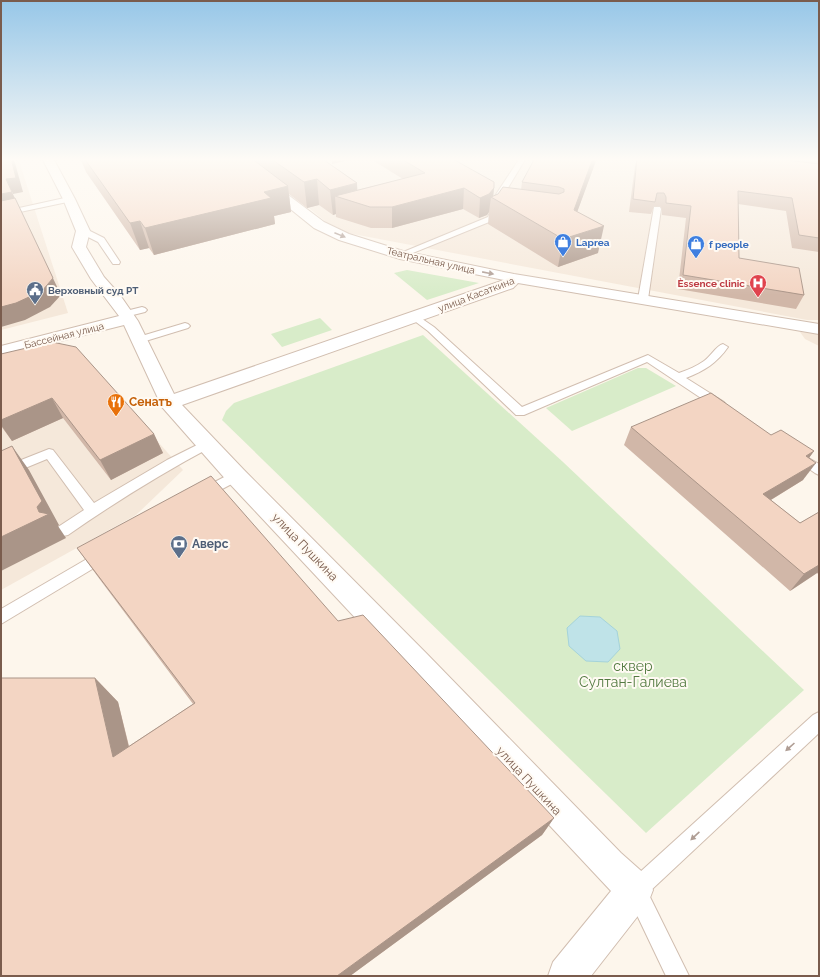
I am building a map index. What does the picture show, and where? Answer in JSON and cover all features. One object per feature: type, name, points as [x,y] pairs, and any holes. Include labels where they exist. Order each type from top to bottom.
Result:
[{"type":"street","name":"улица Пушкина","points":[[72,204],[83,231],[79,247],[98,279],[114,298],[131,314],[138,340],[170,403],[236,476],[417,663],[609,865],[635,890]]},
{"type":"street","name":"Театральная улица","points":[[290,204],[331,232],[400,255],[514,278]]},
{"type":"street","name":"улица Касаткина","points":[[170,403],[508,285],[514,278],[819,329]]},
{"type":"street","name":"Бассейная улица","points":[[1,351],[131,314]]},
{"type":"street","points":[[566,976],[635,890]]},
{"type":"lane","points":[[1,214],[49,204]]},
{"type":"lane","points":[[400,255],[491,218],[501,209],[498,204]]},
{"type":"lane","points":[[643,299],[657,209]]},
{"type":"lane","points":[[83,231],[101,240],[116,262]]},
{"type":"lane","points":[[415,317],[431,329],[520,412],[648,358],[726,410]]},
{"type":"lane","points":[[138,340],[185,326]]},
{"type":"lane","points":[[676,378],[698,370],[714,360],[723,347]]},
{"type":"lane","points":[[63,532],[92,511],[171,463],[207,444]]},
{"type":"lane","points":[[1,473],[49,453],[92,511]]},
{"type":"lane","points":[[793,453],[819,470]]},
{"type":"lane","points":[[191,501],[215,486],[236,476]]},
{"type":"lane","points":[[1,616],[112,550]]},
{"type":"lane","points":[[678,976],[635,890],[819,721]]},
{"type":"shaded area","points":[[1,204],[33,204],[68,313],[1,330]]},
{"type":"shaded area","points":[[304,204],[819,204],[819,320],[807,320],[337,231]]},
{"type":"shaded area","points":[[800,332],[819,333],[819,346],[805,339]]},
{"type":"shaded area","points":[[87,362],[183,470],[136,515],[1,590],[1,372]]},
{"type":"green space","points":[[407,270],[479,283],[427,300],[394,273]]},
{"type":"green space","points":[[320,318],[332,330],[282,347],[271,334]]},
{"type":"green space","name":"сквер Султан-Галиева","points":[[423,335],[563,462],[804,690],[646,833],[222,420],[226,411],[234,403]]},
{"type":"green space","points":[[638,368],[646,368],[676,386],[572,431],[546,408]]},
{"type":"water","points":[[580,616],[600,617],[617,631],[620,649],[608,662],[586,661],[569,646],[567,628]]},
{"type":"building","points":[[1,204],[18,204],[53,278],[42,291],[16,303],[1,307]]},
{"type":"building","points":[[116,204],[248,204],[145,228],[140,221],[130,223]]},
{"type":"building","points":[[359,204],[405,204],[392,207],[370,207]]},
{"type":"building","points":[[502,204],[576,204],[574,210],[604,226],[563,239]]},
{"type":"building","points":[[671,204],[738,204],[739,258],[799,268],[804,295],[683,275],[691,206]]},
{"type":"building","points":[[793,204],[819,204],[819,238],[799,235]]},
{"type":"building","points":[[52,342],[76,347],[154,434],[100,460],[52,398],[1,420],[1,354]]},
{"type":"building","points":[[711,393],[771,435],[781,430],[814,451],[806,456],[816,463],[763,494],[800,523],[819,512],[819,565],[804,574],[631,427]]},
{"type":"building","points":[[12,446],[42,501],[37,507],[39,512],[49,514],[1,537],[1,451]]},
{"type":"building","points":[[211,476],[338,621],[363,615],[554,818],[337,976],[1,976],[1,678],[95,678],[113,757],[195,703],[77,548]]},
{"type":"place","name":"Laprea","points":[[563,257]]},
{"type":"place","name":"f people","points":[[696,259]]},
{"type":"place","name":"Èssence clinic","points":[[758,298]]},
{"type":"place","name":"Верховный суд РТ","points":[[35,305]]},
{"type":"place","name":"Сенатъ","points":[[116,417]]},
{"type":"place","name":"Аверс","points":[[179,559]]}]
